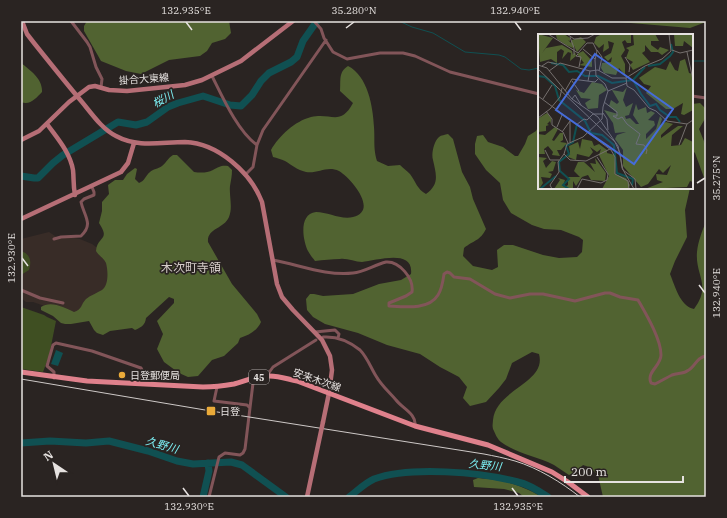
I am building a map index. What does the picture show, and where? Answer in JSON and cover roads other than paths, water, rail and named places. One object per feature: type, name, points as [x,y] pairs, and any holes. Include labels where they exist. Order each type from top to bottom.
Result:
[{"type":"main road","name":"安来木次線","points":[[21,372],[54,378],[87,381],[203,387],[217,387],[234,384],[252,378],[278,376],[297,381],[415,426],[488,445],[552,472],[588,497]]},
{"type":"street","points":[[22,21],[23,29],[77,96],[109,132],[134,143],[152,144],[186,142],[200,144],[219,153],[245,174],[254,186],[262,202],[277,284],[282,297],[325,344],[330,356],[332,370],[329,393],[307,497]]},
{"type":"street","points":[[71,21],[88,42],[96,67],[102,79],[101,87]]},
{"type":"street","name":"掛合大東線","points":[[21,140],[35,134],[89,87],[101,87],[109,90],[127,91],[185,85],[202,80],[247,57],[293,21]]},
{"type":"street","points":[[314,21],[321,28],[333,52],[347,59],[380,53],[403,53],[415,56],[450,72],[538,94]]},
{"type":"street","points":[[245,174],[253,167],[256,145],[263,130],[326,40]]},
{"type":"street","points":[[212,76],[228,107],[252,142],[256,145]]},
{"type":"street","points":[[693,96],[706,98]]},
{"type":"street","points":[[47,124],[67,152],[73,172],[72,185],[75,195]]},
{"type":"street","points":[[21,219],[112,178],[124,170],[130,159],[134,143]]},
{"type":"street","points":[[54,238],[81,236],[86,230],[88,222],[81,202],[84,199],[94,195],[92,187]]},
{"type":"street","points":[[273,260],[322,272],[335,273],[353,273],[390,262],[403,269],[413,288],[412,292],[389,303],[389,306],[421,306],[430,304],[439,294],[444,274],[447,272],[454,277],[470,279],[495,294],[510,298],[530,294],[543,294],[575,302],[605,293],[610,293],[620,298],[638,300],[657,338],[661,356],[659,362],[650,375],[651,383],[655,384],[672,375],[686,372],[692,368],[697,360],[706,356]]},
{"type":"street","points":[[21,290],[40,298],[63,303]]},
{"type":"street","points":[[315,332],[335,330],[339,334],[338,338]]},
{"type":"street","points":[[323,337],[343,339],[360,350],[380,383],[414,417],[416,421],[415,426]]},
{"type":"street","points":[[209,497],[219,457],[225,453],[240,455],[243,453],[245,448],[253,382],[263,381],[274,367],[316,340]]},
{"type":"street","points":[[54,378],[54,372],[48,368],[47,365],[52,345],[56,343],[92,351],[141,368],[142,370],[138,384]]},
{"type":"street","points":[[217,387],[214,401],[247,405],[249,407]]},
{"type":"water","points":[[56,350],[63,353],[58,366],[51,364]]},
{"type":"waterway","name":"桜川","points":[[21,176],[38,178],[63,155],[118,122],[136,125],[147,122],[168,107],[203,96],[230,105],[241,106],[252,95],[261,81],[269,73],[291,62],[297,57],[303,41],[317,21]]},
{"type":"waterway","points":[[399,21],[412,27],[433,33],[465,52],[499,55],[505,57],[521,69],[529,70],[538,68]]},
{"type":"waterway","points":[[693,61],[706,61]]},
{"type":"waterway","name":"久野川","points":[[21,443],[50,441],[86,443],[109,441],[148,451],[177,461],[193,464],[231,462],[242,465],[286,497]]},
{"type":"waterway","points":[[203,497],[209,471],[208,463]]},
{"type":"waterway","name":"久野川","points":[[349,497],[374,479],[389,475],[426,472],[466,473],[503,478],[526,484],[548,497]]},
{"type":"railway","points":[[21,379],[500,457],[524,464],[541,472],[580,497]]},
{"type":"place","name":"日登郵便局","points":[[122,375]]},
{"type":"place","name":"日登","points":[[211,411]]},
{"type":"district","name":"木次町寺領","points":[[191,267]]}]
